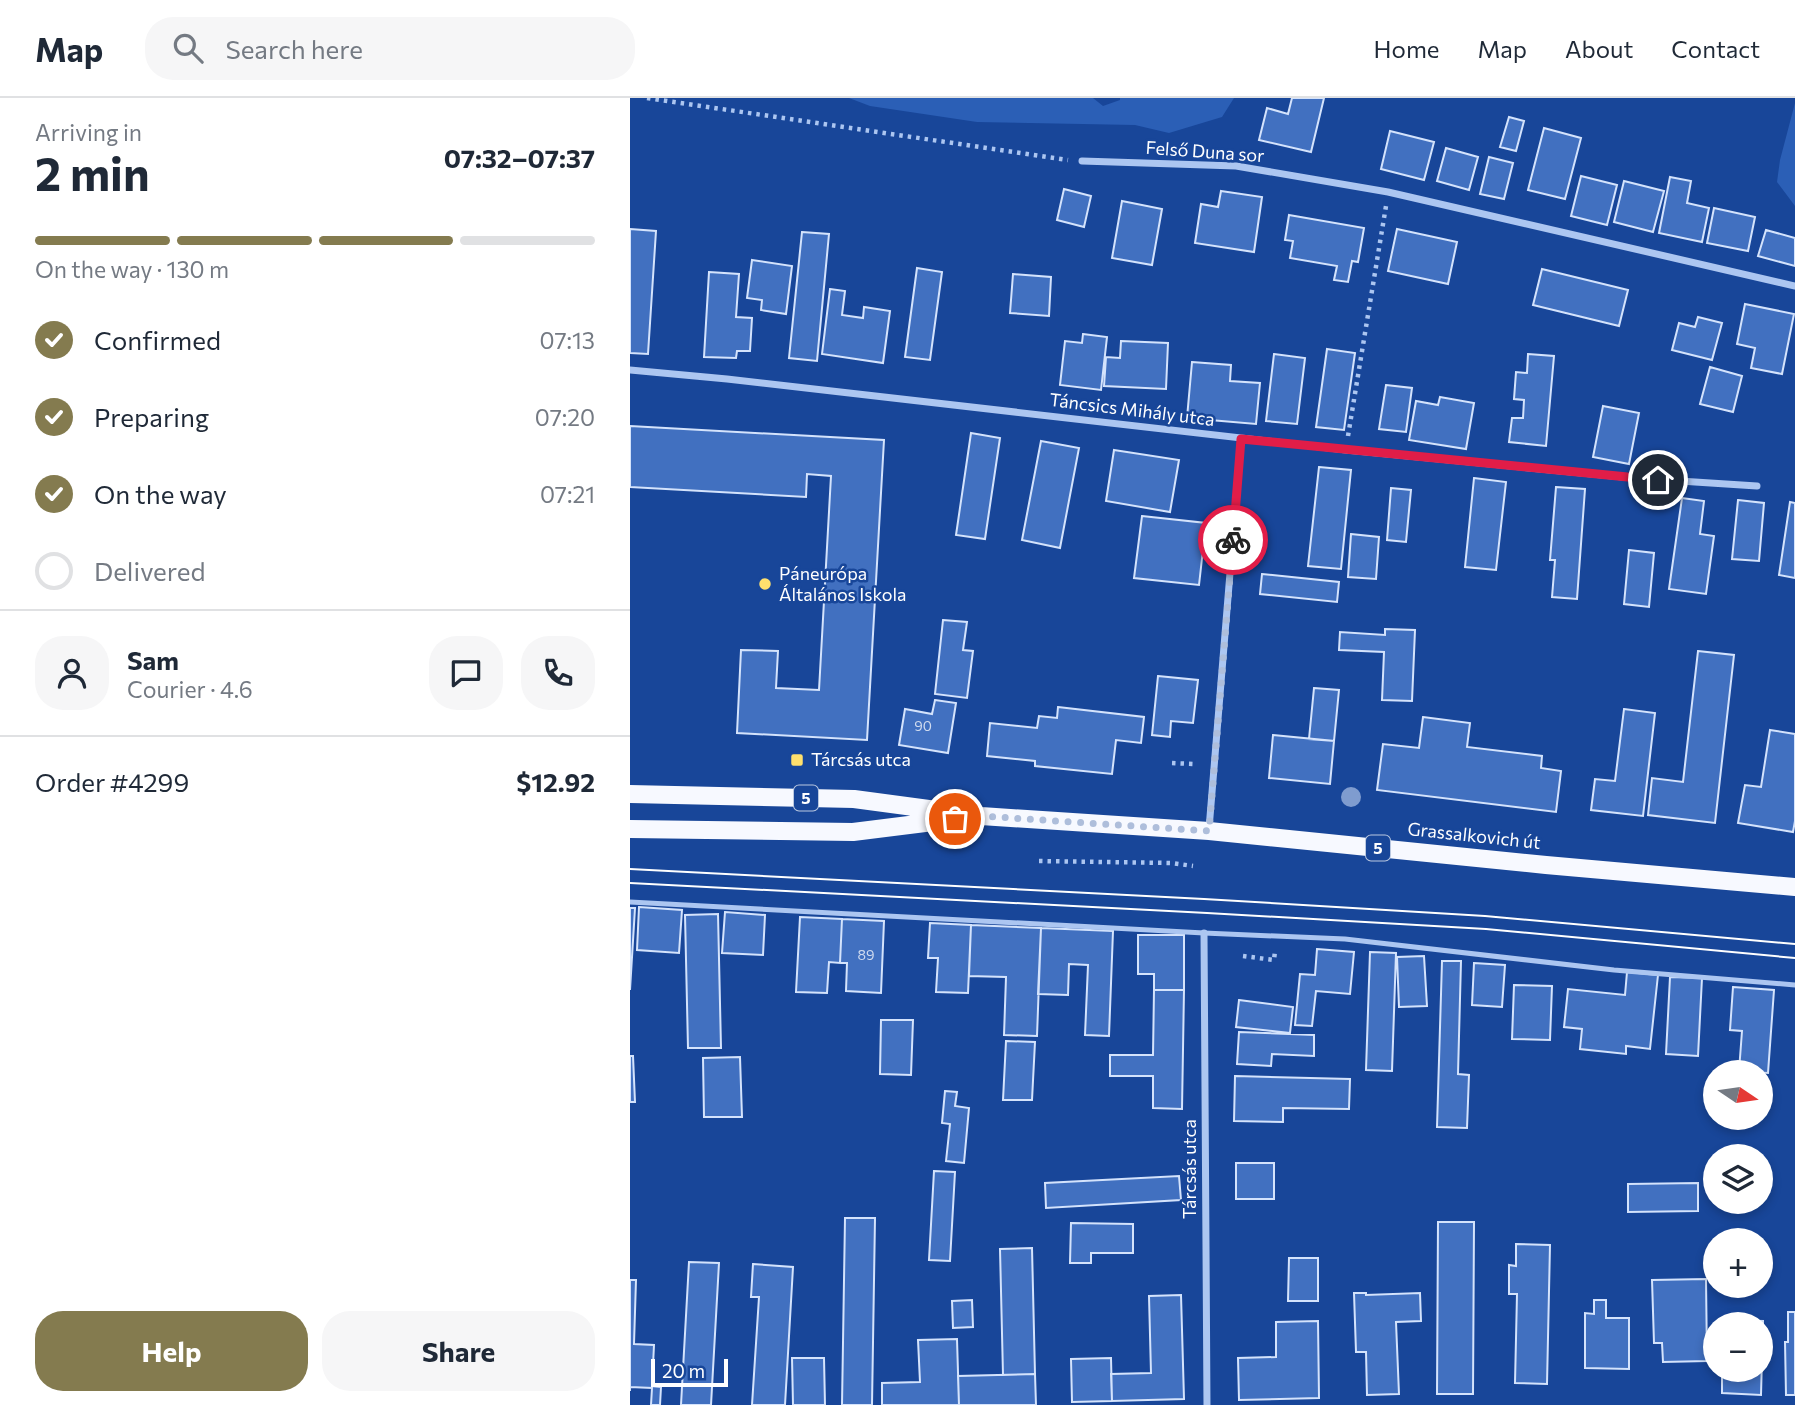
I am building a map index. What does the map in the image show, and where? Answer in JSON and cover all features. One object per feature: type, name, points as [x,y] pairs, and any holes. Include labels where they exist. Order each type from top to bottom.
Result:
[{"type":"main road","name":"Grassalkovich út","points":[[630,794],[854,799],[981,816],[1209,831],[1795,887]]},
{"type":"main road","name":"Grassalkovich út","points":[[630,829],[853,832],[981,816]]},
{"type":"street","name":"Felső Duna sor","points":[[1082,161],[1236,166],[1388,192],[1795,286]]},
{"type":"street","name":"Táncsics Mihály utca","points":[[630,370],[741,380],[1346,450],[1633,478],[1757,486]]},
{"type":"street","points":[[1209,831],[1241,439]]},
{"type":"street","name":"Tárcsás utca","points":[[1204,933],[1207,1405]]},
{"type":"lane","points":[[630,902],[1345,939],[1614,970],[1795,985]]},
{"type":"path","points":[[647,98],[1082,161]]},
{"type":"path","points":[[1346,450],[1388,192]]},
{"type":"path","points":[[1172,763],[1193,764]]},
{"type":"path","points":[[1039,861],[1172,863],[1193,866]]},
{"type":"path","points":[[1243,956],[1274,960]]},
{"type":"shaded area","points":[[849,98],[1093,98],[1103,106],[1120,98],[1234,98],[1222,117],[1169,133],[1135,125],[977,122],[870,106]]},
{"type":"shaded area","points":[[1795,103],[1795,206],[1777,182]]},
{"type":"building","points":[[1292,98],[1324,98],[1311,152],[1259,140],[1267,108],[1288,114]]},
{"type":"building","points":[[1509,117],[1524,121],[1516,151],[1500,147]]},
{"type":"building","points":[[1544,128],[1581,138],[1565,199],[1528,190]]},
{"type":"building","points":[[1390,131],[1434,142],[1424,180],[1381,169]]},
{"type":"building","points":[[1446,148],[1478,157],[1469,190],[1437,181]]},
{"type":"building","points":[[1489,157],[1513,163],[1504,199],[1480,194]]},
{"type":"building","points":[[1581,176],[1617,185],[1607,225],[1571,216]]},
{"type":"building","points":[[1670,177],[1691,181],[1687,203],[1709,208],[1702,242],[1659,233]]},
{"type":"building","points":[[1624,181],[1664,191],[1653,232],[1614,222]]},
{"type":"building","points":[[1064,189],[1091,196],[1084,227],[1057,220]]},
{"type":"building","points":[[1221,191],[1262,197],[1254,252],[1195,243],[1201,204],[1218,207]]},
{"type":"building","points":[[1122,201],[1162,209],[1152,265],[1112,258]]},
{"type":"building","points":[[1714,208],[1755,217],[1748,251],[1707,243]]},
{"type":"building","points":[[1289,215],[1364,228],[1358,262],[1352,261],[1348,282],[1334,280],[1337,266],[1290,258],[1293,241],[1285,240]]},
{"type":"building","points":[[630,229],[656,231],[648,354],[630,353]]},
{"type":"building","points":[[1397,229],[1457,242],[1448,284],[1388,271]]},
{"type":"building","points":[[1766,230],[1795,238],[1795,266],[1758,256]]},
{"type":"building","points":[[802,232],[829,234],[817,361],[789,358]]},
{"type":"building","points":[[752,260],[792,266],[786,314],[761,310],[762,300],[747,298]]},
{"type":"building","points":[[917,268],[942,272],[930,360],[905,357]]},
{"type":"building","points":[[1542,269],[1628,290],[1619,326],[1533,305]]},
{"type":"building","points":[[709,272],[739,274],[736,317],[752,318],[750,351],[737,351],[736,358],[704,357]]},
{"type":"building","points":[[1013,274],[1051,277],[1049,316],[1010,313]]},
{"type":"building","points":[[830,289],[845,291],[842,315],[863,318],[864,307],[890,311],[883,363],[822,354]]},
{"type":"building","points":[[1745,304],[1794,314],[1782,374],[1751,368],[1755,348],[1737,344]]},
{"type":"building","points":[[1698,317],[1722,323],[1712,360],[1672,350],[1679,323],[1695,327]]},
{"type":"building","points":[[1083,334],[1107,337],[1101,390],[1060,385],[1065,341],[1082,343]]},
{"type":"building","points":[[1121,341],[1168,343],[1166,389],[1104,386],[1106,357],[1120,358]]},
{"type":"building","points":[[1327,349],[1355,353],[1344,430],[1316,427]]},
{"type":"building","points":[[1274,354],[1305,358],[1297,424],[1266,421]]},
{"type":"building","points":[[1528,354],[1554,356],[1546,446],[1509,442],[1512,418],[1523,418],[1524,400],[1514,399],[1516,372],[1527,373]]},
{"type":"building","points":[[1192,362],[1231,365],[1230,381],[1260,383],[1256,424],[1187,418]]},
{"type":"building","points":[[1710,367],[1742,376],[1733,412],[1700,404]]},
{"type":"building","points":[[1386,385],[1412,388],[1406,432],[1379,429]]},
{"type":"building","points":[[1440,397],[1474,403],[1466,449],[1409,440],[1416,401],[1438,405]]},
{"type":"building","points":[[1603,406],[1639,413],[1629,464],[1593,457]]},
{"type":"building","points":[[630,426],[884,440],[867,740],[737,733],[741,650],[778,651],[776,688],[819,690],[831,476],[807,474],[806,497],[630,487]]},
{"type":"building","points":[[971,433],[1000,438],[985,539],[956,535]]},
{"type":"building","points":[[1041,441],[1079,448],[1060,548],[1022,540]]},
{"type":"building","points":[[1114,450],[1179,460],[1170,512],[1106,501]]},
{"type":"building","points":[[1319,467],[1351,470],[1341,569],[1308,566]]},
{"type":"building","points":[[1474,478],[1506,482],[1496,570],[1465,567]]},
{"type":"building","points":[[1556,487],[1585,489],[1577,599],[1552,597],[1555,560],[1550,560]]},
{"type":"building","points":[[1391,488],[1411,490],[1406,542],[1387,540]]},
{"type":"building","points":[[1682,498],[1704,501],[1700,534],[1714,536],[1706,594],[1669,589]]},
{"type":"building","points":[[1738,500],[1764,503],[1759,561],[1732,559]]},
{"type":"building","points":[[1790,502],[1795,503],[1795,578],[1779,575]]},
{"type":"building","points":[[1142,516],[1206,523],[1199,585],[1134,578]]},
{"type":"building","points":[[1351,534],[1379,537],[1376,579],[1348,577]]},
{"type":"building","points":[[1629,550],[1654,553],[1649,607],[1624,604]]},
{"type":"building","points":[[1262,574],[1339,582],[1337,602],[1260,594]]},
{"type":"building","points":[[943,620],[967,622],[963,650],[973,651],[967,698],[935,694]]},
{"type":"building","points":[[1385,629],[1415,630],[1412,701],[1382,700],[1384,652],[1339,650],[1340,632],[1385,635]]},
{"type":"building","points":[[1698,651],[1734,655],[1715,823],[1648,815],[1652,778],[1683,782]]},
{"type":"building","points":[[1158,676],[1198,680],[1193,723],[1171,721],[1170,737],[1152,735]]},
{"type":"building","points":[[1314,688],[1339,690],[1334,741],[1309,739]]},
{"type":"building","points":[[935,700],[956,703],[948,753],[899,745],[905,709],[932,714]]},
{"type":"building","points":[[1058,707],[1144,717],[1141,743],[1116,740],[1112,774],[1035,766],[1035,761],[987,756],[990,723],[1037,728],[1039,716],[1057,718]]},
{"type":"building","points":[[1624,709],[1655,713],[1643,816],[1591,810],[1595,779],[1615,781]]},
{"type":"building","points":[[1423,717],[1470,723],[1467,747],[1542,756],[1541,768],[1561,771],[1556,812],[1377,790],[1383,744],[1419,748]]},
{"type":"building","points":[[1770,730],[1795,734],[1793,832],[1738,823],[1745,785],[1761,787]]},
{"type":"building","points":[[1273,735],[1334,741],[1330,784],[1269,778]]},
{"type":"building","points":[[639,907],[682,910],[679,953],[637,950]]},
{"type":"building","points":[[630,908],[635,908],[630,990]]},
{"type":"building","points":[[725,912],[765,915],[763,955],[722,953]]},
{"type":"building","points":[[718,914],[721,1048],[688,1048],[685,915]]},
{"type":"building","points":[[800,917],[842,919],[840,963],[829,962],[827,993],[796,992]]},
{"type":"building","points":[[842,919],[884,921],[881,993],[846,991],[847,963],[840,963]]},
{"type":"building","points":[[930,923],[971,925],[968,993],[936,992],[938,958],[928,958]]},
{"type":"building","points":[[971,925],[1041,928],[1037,1036],[1004,1035],[1006,977],[969,976]]},
{"type":"building","points":[[1041,928],[1113,931],[1109,1036],[1085,1035],[1088,965],[1069,964],[1068,995],[1038,994]]},
{"type":"building","points":[[1138,935],[1184,935],[1184,990],[1154,990],[1154,974],[1138,974]]},
{"type":"building","points":[[1317,949],[1354,952],[1350,994],[1316,991],[1312,1026],[1295,1025],[1300,974],[1315,975]]},
{"type":"building","points":[[1370,952],[1396,953],[1392,1071],[1366,1070]]},
{"type":"building","points":[[1424,956],[1427,1006],[1399,1007],[1397,957]]},
{"type":"building","points":[[1442,961],[1461,961],[1458,1074],[1469,1075],[1467,1128],[1437,1127]]},
{"type":"building","points":[[1474,963],[1505,965],[1502,1007],[1472,1005]]},
{"type":"building","points":[[1627,972],[1658,975],[1650,1049],[1626,1046],[1626,1054],[1580,1049],[1582,1029],[1564,1027],[1568,989],[1625,995]]},
{"type":"building","points":[[1670,977],[1702,978],[1698,1056],[1666,1054]]},
{"type":"building","points":[[1514,985],[1552,986],[1550,1040],[1512,1039]]},
{"type":"building","points":[[1733,987],[1774,990],[1769,1060],[1740,1060],[1742,1031],[1730,1030]]},
{"type":"building","points":[[1154,990],[1184,990],[1182,1109],[1153,1108],[1153,1076],[1110,1076],[1110,1055],[1153,1055]]},
{"type":"building","points":[[1239,1000],[1293,1007],[1290,1033],[1236,1027]]},
{"type":"building","points":[[881,1020],[913,1020],[911,1075],[880,1074]]},
{"type":"building","points":[[1239,1032],[1314,1035],[1314,1056],[1272,1054],[1271,1066],[1237,1064]]},
{"type":"building","points":[[1006,1041],[1035,1042],[1032,1100],[1003,1100]]},
{"type":"building","points":[[630,1056],[633,1056],[635,1102],[630,1102]]},
{"type":"building","points":[[740,1057],[742,1117],[704,1117],[703,1058]]},
{"type":"building","points":[[1235,1076],[1350,1079],[1349,1109],[1283,1108],[1283,1122],[1234,1121]]},
{"type":"building","points":[[945,1091],[957,1092],[955,1106],[969,1108],[964,1163],[946,1161],[950,1124],[942,1123]]},
{"type":"building","points":[[1236,1163],[1274,1163],[1274,1199],[1236,1199]]},
{"type":"building","points":[[934,1171],[955,1172],[950,1261],[929,1260]]},
{"type":"building","points":[[1179,1176],[1181,1200],[1046,1208],[1045,1183]]},
{"type":"building","points":[[1698,1183],[1698,1211],[1628,1212],[1628,1184]]},
{"type":"building","points":[[845,1218],[875,1218],[872,1405],[842,1405]]},
{"type":"building","points":[[1438,1222],[1474,1222],[1473,1394],[1437,1394]]},
{"type":"building","points":[[1071,1223],[1133,1224],[1133,1253],[1091,1253],[1091,1263],[1070,1263]]},
{"type":"building","points":[[1516,1244],[1550,1245],[1547,1384],[1515,1383],[1517,1294],[1509,1294],[1509,1265],[1516,1266]]},
{"type":"building","points":[[1032,1248],[1035,1374],[1003,1375],[1000,1249]]},
{"type":"building","points":[[1289,1258],[1318,1258],[1318,1301],[1288,1301]]},
{"type":"building","points":[[689,1262],[719,1263],[711,1405],[681,1405]]},
{"type":"building","points":[[753,1264],[793,1267],[785,1405],[752,1405],[759,1297],[751,1297]]},
{"type":"building","points":[[1703,1279],[1706,1312],[1703,1312],[1703,1361],[1663,1362],[1662,1343],[1654,1343],[1652,1280]]},
{"type":"building","points":[[630,1280],[636,1280],[634,1344],[654,1345],[652,1386],[661,1387],[660,1405],[651,1405],[652,1388],[630,1387]]},
{"type":"building","points":[[1354,1293],[1420,1293],[1421,1321],[1396,1322],[1399,1394],[1367,1395],[1366,1352],[1356,1352]]},
{"type":"building","points":[[1181,1295],[1184,1399],[1112,1401],[1111,1374],[1151,1373],[1149,1296]]},
{"type":"building","points":[[972,1300],[973,1327],[953,1328],[952,1301]]},
{"type":"building","points":[[1594,1300],[1606,1300],[1606,1318],[1629,1318],[1629,1369],[1585,1368],[1585,1313],[1594,1314]]},
{"type":"building","points":[[1788,1312],[1795,1312],[1795,1395],[1786,1395],[1785,1342],[1788,1342]]},
{"type":"building","points":[[1318,1321],[1319,1398],[1239,1400],[1238,1358],[1276,1357],[1276,1322]]},
{"type":"building","points":[[957,1339],[959,1405],[882,1405],[882,1383],[920,1382],[918,1340]]},
{"type":"building","points":[[792,1358],[824,1358],[825,1405],[793,1405]]},
{"type":"building","points":[[1111,1358],[1112,1401],[1072,1402],[1071,1359]]},
{"type":"building","points":[[1035,1374],[1036,1405],[959,1405],[958,1376]]},
{"type":"building","points":[[1722,1382],[1761,1382],[1761,1395],[1722,1393]]},
{"type":"tram line","points":[[630,869],[1485,916],[1795,944]]},
{"type":"tram line","points":[[630,883],[1486,929],[1795,958]]},
{"type":"way so far","points":[[955,819],[981,816],[1209,831],[1233,540]]},
{"type":"place","name":"Páneurópa Általános Iskola","points":[[765,584]]},
{"type":"place","name":"Tárcsás utca","points":[[797,760]]},
{"type":"route","points":[[1233,540],[1241,439],[1658,480]]}]
